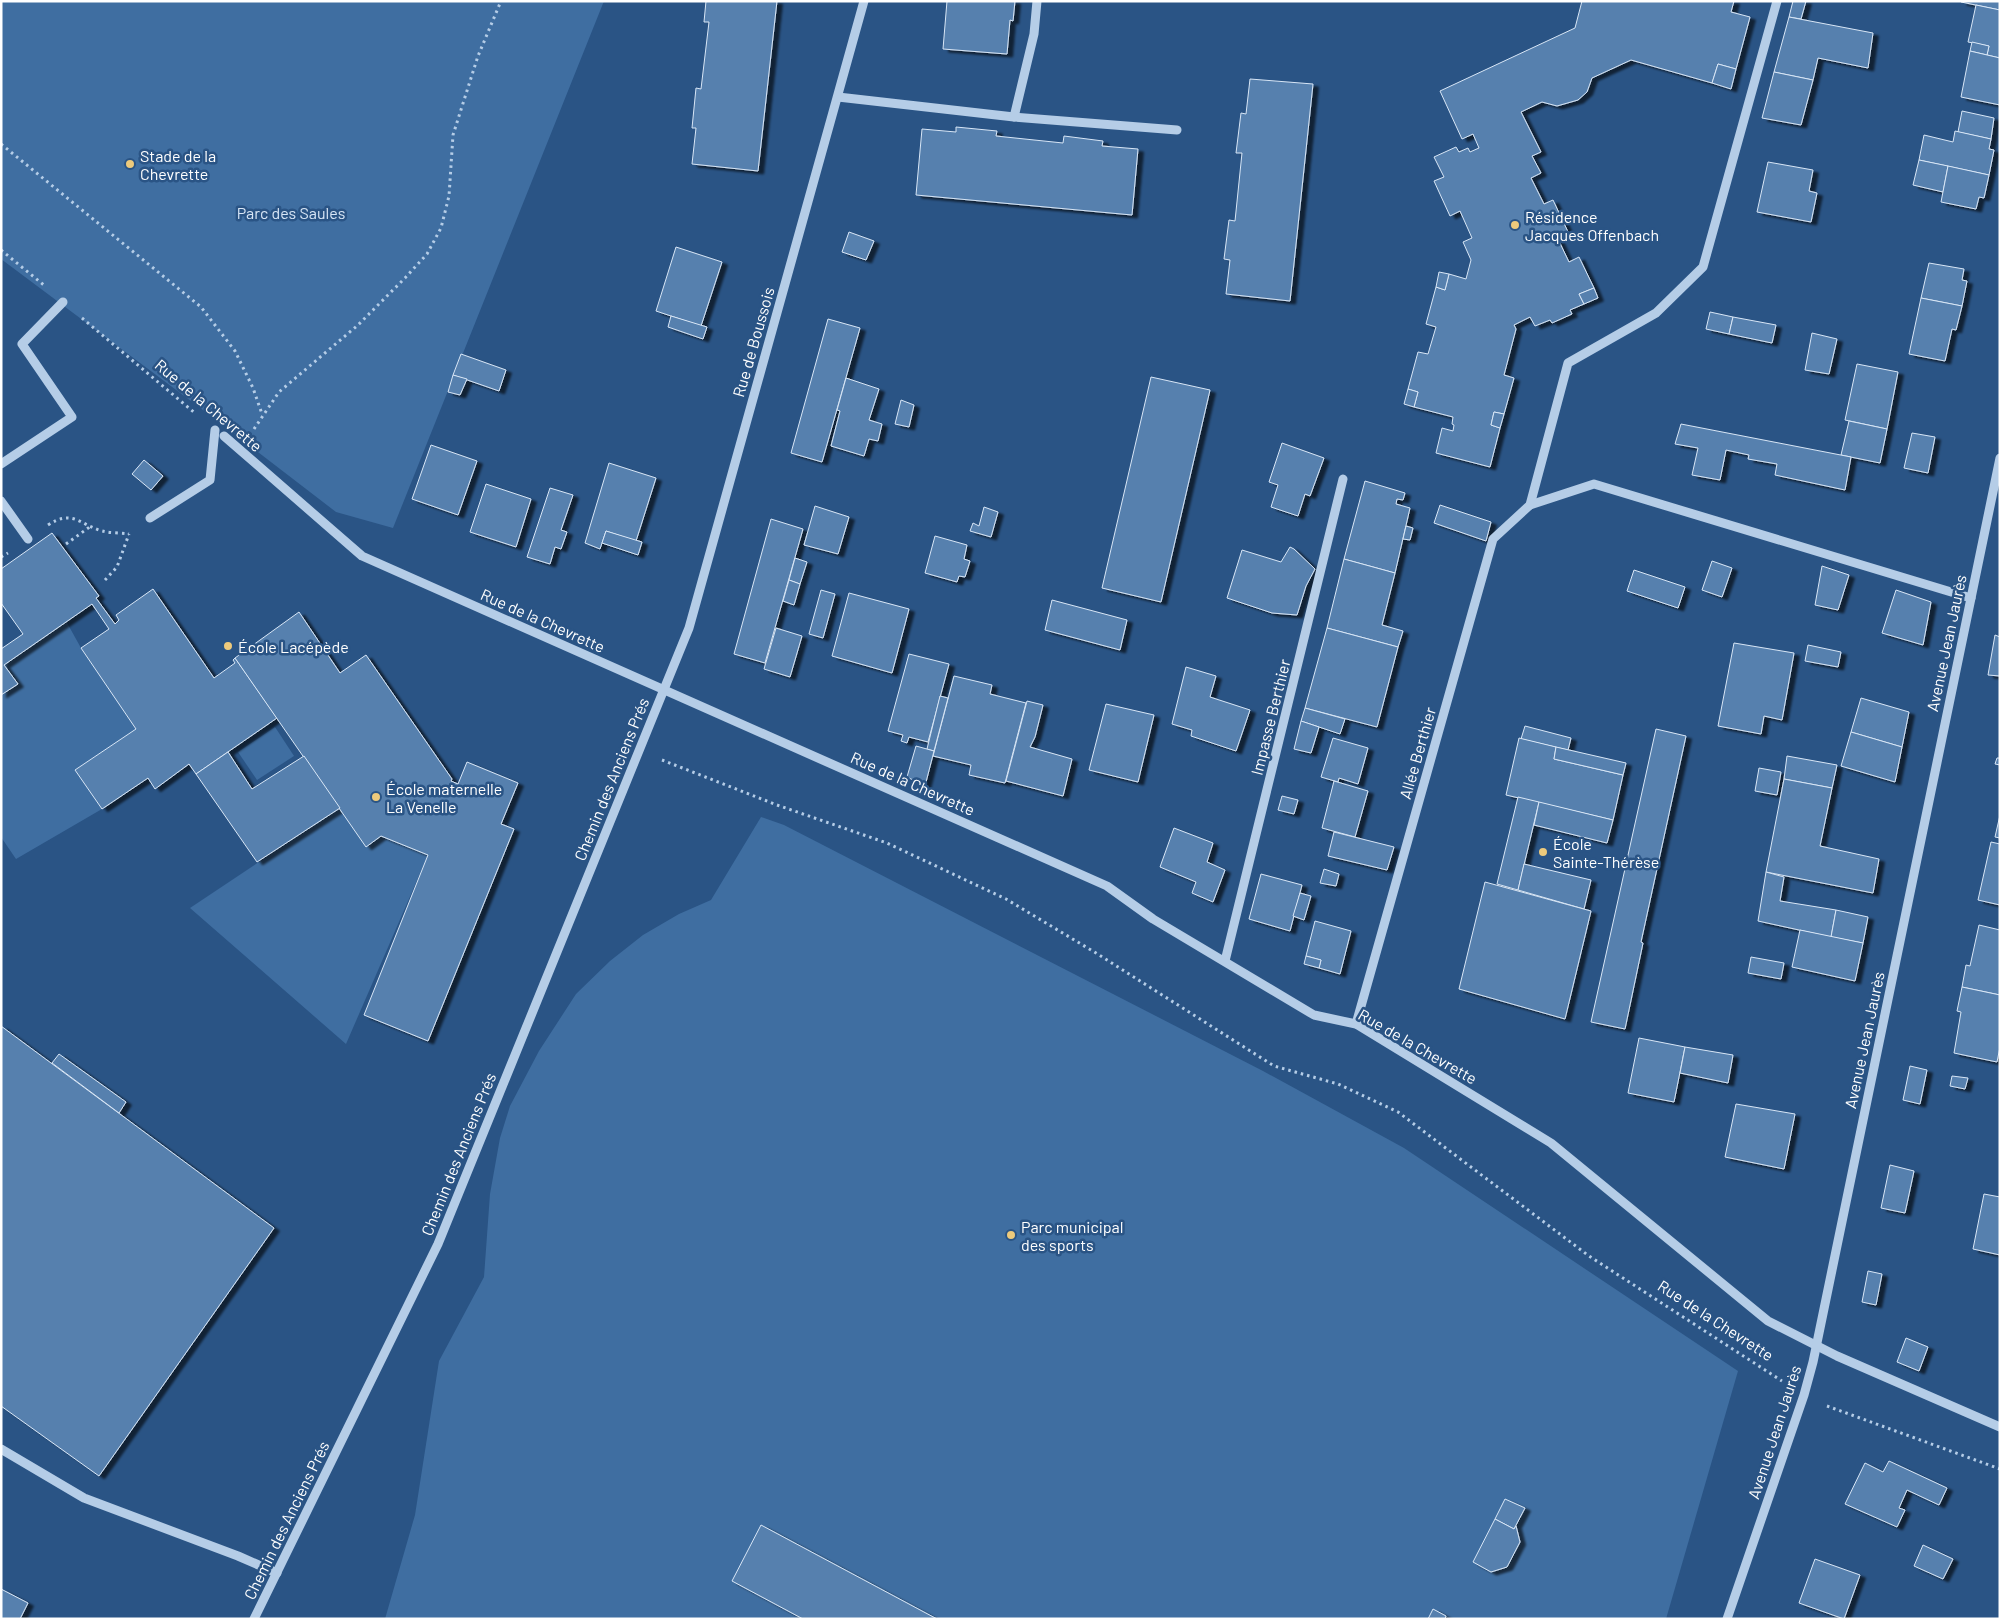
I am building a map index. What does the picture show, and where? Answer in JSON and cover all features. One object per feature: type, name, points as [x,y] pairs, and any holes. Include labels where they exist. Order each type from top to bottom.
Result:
[{"type":"street","name":"Rue de Boussois","points":[[664,689],[689,628],[864,1]]},
{"type":"street","points":[[1014,117],[1034,34],[1037,1]]},
{"type":"street","points":[[1530,505],[1568,363],[1656,313],[1703,267],[1776,1]]},
{"type":"street","points":[[838,97],[1014,117],[1177,130]]},
{"type":"street","points":[[1,464],[72,417],[22,344],[63,302]]},
{"type":"street","points":[[150,518],[210,480],[216,430]]},
{"type":"street","name":"Rue de la Chevrette","points":[[224,436],[362,556],[1107,886],[1153,918],[1314,1015],[1356,1024],[1550,1143],[1768,1321],[1816,1346],[2000,1427]]},
{"type":"street","name":"Avenue Jean Jaurès","points":[[1727,1619],[1804,1395],[1816,1346],[2000,458]]},
{"type":"street","name":"Impasse Berthier","points":[[1225,962],[1343,479]]},
{"type":"street","points":[[1530,505],[1594,484],[1971,598]]},
{"type":"street","points":[[1,501],[28,539]]},
{"type":"street","name":"Allée Berthier","points":[[1356,1024],[1493,539],[1530,505]]},
{"type":"street","name":"Chemin des Anciens Prés","points":[[254,1619],[438,1244],[664,689]]},
{"type":"street","points":[[1,1450],[84,1498],[238,1556],[277,1573]]},
{"type":"path","points":[[241,451],[262,415],[279,392],[358,325],[427,254],[441,228],[448,196],[452,136],[481,47],[501,1]]},
{"type":"path","points":[[1,144],[201,307],[235,351],[253,388],[262,415]]},
{"type":"path","name":"Rue de la Chevrette","points":[[1,250],[216,430]]},
{"type":"path","points":[[1,557],[58,518],[65,517],[80,520],[103,531],[129,534]]},
{"type":"path","points":[[105,580],[117,567],[129,534],[150,518]]},
{"type":"path","points":[[66,544],[92,526]]},
{"type":"path","name":"Rue de la Chevrette","points":[[638,752],[777,805],[887,843],[1006,899],[1096,952],[1274,1066],[1338,1084],[1398,1112],[1590,1256],[1804,1395],[1826,1406],[2000,1469]]},
{"type":"green space","name":"Parc des Saules","points":[[1,1],[604,1],[393,528],[336,512],[1,259]]},
{"type":"green space","points":[[66,621],[81,648],[136,729],[75,770],[102,809],[16,859],[1,837],[1,695],[17,684],[4,665]]},
{"type":"green space","points":[[275,727],[294,756],[257,780],[238,752]]},
{"type":"green space","points":[[340,808],[366,846],[381,836],[428,855],[346,1044],[190,908]]},
{"type":"green space","name":"Parc municipal des sports","points":[[761,817],[784,825],[1263,1071],[1404,1148],[1738,1371],[1666,1619],[385,1619],[415,1515],[439,1361],[484,1277],[490,1194],[500,1138],[510,1106],[539,1051],[576,994],[610,961],[643,935],[679,914],[711,900]]},
{"type":"building","points":[[706,1],[777,1],[758,171],[692,164],[696,128],[692,128],[696,88],[701,89],[709,22],[704,22]]},
{"type":"building","points":[[947,1],[1015,1],[1013,21],[1010,20],[1007,54],[943,49]]},
{"type":"building","name":"Résidence Jacques Offenbach","points":[[1582,1],[1734,1],[1731,12],[1750,17],[1736,69],[1718,64],[1712,83],[1631,60],[1592,78],[1587,92],[1578,100],[1557,106],[1542,102],[1521,112],[1541,152],[1532,156],[1541,173],[1531,178],[1544,204],[1553,200],[1569,234],[1558,239],[1569,262],[1579,257],[1594,288],[1579,294],[1584,304],[1570,310],[1572,314],[1552,323],[1550,320],[1535,326],[1530,317],[1514,325],[1516,329],[1504,375],[1514,378],[1504,414],[1494,412],[1491,425],[1500,428],[1490,467],[1436,453],[1442,428],[1453,431],[1453,417],[1414,407],[1418,392],[1408,389],[1418,352],[1428,354],[1436,327],[1426,324],[1436,287],[1445,290],[1449,274],[1466,279],[1471,260],[1463,242],[1472,238],[1460,211],[1450,216],[1434,181],[1444,177],[1434,157],[1456,147],[1459,152],[1468,148],[1470,152],[1479,148],[1473,134],[1462,139],[1440,91],[1575,28]]},
{"type":"building","points":[[1793,1],[1806,1],[1801,19],[1789,17]]},
{"type":"building","points":[[1962,1],[2000,1],[2000,10],[1961,2]]},
{"type":"building","points":[[1976,5],[2000,10],[2000,58],[1987,55],[1989,46],[1968,42]]},
{"type":"building","points":[[1789,17],[1873,33],[1868,68],[1818,58],[1813,80],[1774,72]]},
{"type":"building","points":[[1972,42],[1989,46],[1987,55],[1970,51]]},
{"type":"building","points":[[1970,51],[2000,58],[2000,105],[1961,97]]},
{"type":"building","points":[[1718,64],[1736,69],[1731,89],[1712,83]]},
{"type":"building","points":[[1774,72],[1813,80],[1801,125],[1762,118]]},
{"type":"building","points":[[1250,79],[1313,84],[1290,301],[1226,294],[1230,260],[1224,259],[1229,220],[1235,221],[1242,153],[1236,153],[1241,113],[1246,114]]},
{"type":"building","points":[[1962,111],[1994,118],[1991,139],[1958,132]]},
{"type":"building","points":[[956,127],[997,131],[996,136],[1063,143],[1064,136],[1103,141],[1102,146],[1138,149],[1132,215],[916,195],[922,129],[956,132]]},
{"type":"building","points":[[1955,131],[1991,139],[1989,149],[1994,150],[1989,175],[1919,160],[1924,135],[1953,142]]},
{"type":"building","points":[[1919,160],[1948,166],[1943,192],[1913,185]]},
{"type":"building","points":[[1768,162],[1813,170],[1809,191],[1817,193],[1811,222],[1757,212]]},
{"type":"building","points":[[1948,166],[1989,175],[1984,198],[1979,197],[1976,209],[1941,202]]},
{"type":"building","points":[[849,232],[874,241],[866,260],[842,252]]},
{"type":"building","points":[[676,247],[722,262],[701,326],[656,311]]},
{"type":"building","points":[[1929,263],[1964,269],[1962,280],[1967,281],[1962,306],[1921,298]]},
{"type":"building","points":[[1439,272],[1449,274],[1445,290],[1436,287]]},
{"type":"building","points":[[1594,288],[1598,298],[1584,304],[1579,294]]},
{"type":"building","points":[[1921,298],[1962,306],[1956,330],[1952,329],[1945,361],[1909,354]]},
{"type":"building","points":[[1710,312],[1733,317],[1729,334],[1706,329]]},
{"type":"building","points":[[671,316],[707,327],[703,339],[668,327]]},
{"type":"building","points":[[1733,317],[1776,325],[1772,343],[1729,334]]},
{"type":"building","points":[[828,319],[860,328],[822,462],[791,453]]},
{"type":"building","points":[[1812,333],[1837,339],[1829,374],[1805,370]]},
{"type":"building","points":[[461,354],[506,370],[499,391],[453,375]]},
{"type":"building","points":[[1857,364],[1898,372],[1887,429],[1845,420]]},
{"type":"building","points":[[453,375],[467,379],[460,395],[448,392]]},
{"type":"building","points":[[1151,377],[1210,390],[1161,602],[1102,588]]},
{"type":"building","points":[[846,378],[879,389],[869,420],[882,424],[878,441],[869,439],[864,456],[831,446],[840,411],[837,410]]},
{"type":"building","points":[[1408,389],[1418,392],[1414,407],[1404,404]]},
{"type":"building","points":[[901,400],[914,405],[909,427],[895,424]]},
{"type":"building","points":[[1494,412],[1504,414],[1500,428],[1491,425]]},
{"type":"building","points":[[1849,421],[1887,429],[1880,463],[1841,455]]},
{"type":"building","points":[[1681,424],[1851,457],[1845,490],[1775,475],[1777,464],[1748,459],[1749,455],[1726,450],[1720,480],[1692,475],[1698,448],[1675,444]]},
{"type":"building","points":[[1912,433],[1935,437],[1928,473],[1904,468]]},
{"type":"building","points":[[1282,443],[1324,458],[1310,496],[1305,494],[1298,516],[1271,507],[1278,485],[1269,482]]},
{"type":"building","points":[[431,445],[477,461],[458,515],[412,499]]},
{"type":"building","points":[[144,460],[163,476],[151,490],[132,474]]},
{"type":"building","points":[[609,463],[656,478],[636,541],[606,531],[600,549],[585,543]]},
{"type":"building","points":[[1365,481],[1405,493],[1403,500],[1397,499],[1396,504],[1410,508],[1395,573],[1344,559]]},
{"type":"building","points":[[486,484],[531,499],[516,547],[470,532]]},
{"type":"building","points":[[550,488],[573,495],[561,530],[567,532],[561,549],[555,547],[550,564],[527,557]]},
{"type":"building","points":[[1440,505],[1491,522],[1486,541],[1434,523]]},
{"type":"building","points":[[815,506],[849,517],[838,554],[804,545]]},
{"type":"building","points":[[984,507],[998,512],[991,537],[970,531],[973,523],[979,526]]},
{"type":"building","points":[[771,519],[803,529],[765,663],[734,654]]},
{"type":"building","points":[[1406,526],[1413,528],[1410,540],[1403,539]]},
{"type":"building","points":[[606,531],[642,542],[638,555],[602,543]]},
{"type":"building","points":[[52,533],[99,596],[96,598],[115,624],[119,620],[116,615],[153,589],[214,678],[235,663],[233,660],[235,658],[277,718],[196,774],[189,764],[155,789],[148,778],[102,809],[75,770],[136,729],[81,648],[109,629],[92,604],[4,665],[18,684],[1,695],[1,649],[23,634],[1,603],[1,569]]},
{"type":"building","points":[[935,536],[967,545],[964,559],[970,561],[965,577],[959,576],[957,582],[925,573]]},
{"type":"building","points":[[1290,547],[1315,569],[1306,586],[1297,615],[1272,613],[1227,598],[1242,550],[1281,562]]},
{"type":"building","points":[[795,558],[807,562],[800,584],[789,580]]},
{"type":"building","points":[[1344,559],[1395,573],[1382,625],[1403,631],[1398,647],[1327,628]]},
{"type":"building","points":[[1712,561],[1732,568],[1722,597],[1702,590]]},
{"type":"building","points":[[1822,566],[1849,575],[1838,610],[1815,605]]},
{"type":"building","points":[[1634,570],[1685,587],[1678,608],[1627,591]]},
{"type":"building","points":[[789,580],[800,584],[794,605],[783,601]]},
{"type":"building","points":[[821,590],[835,594],[823,638],[809,634]]},
{"type":"building","points":[[1896,590],[1931,602],[1923,645],[1882,633]]},
{"type":"building","points":[[849,593],[909,609],[892,673],[832,656]]},
{"type":"building","points":[[1052,600],[1127,620],[1120,650],[1045,630]]},
{"type":"building","points":[[299,612],[340,673],[366,655],[452,779],[451,781],[458,784],[467,762],[518,783],[501,824],[514,829],[428,1041],[364,1015],[428,855],[381,836],[366,847],[235,658]]},
{"type":"building","points":[[776,628],[802,636],[790,677],[764,669]]},
{"type":"building","points":[[1327,628],[1398,647],[1377,727],[1305,708]]},
{"type":"building","points":[[1995,635],[2000,637],[2000,676],[1988,675]]},
{"type":"building","points":[[1734,643],[1794,653],[1782,720],[1764,716],[1761,734],[1718,726]]},
{"type":"building","points":[[1808,645],[1841,652],[1838,667],[1805,661]]},
{"type":"building","points":[[909,654],[949,664],[928,742],[909,737],[907,743],[901,741],[903,735],[888,731]]},
{"type":"building","points":[[1186,667],[1216,676],[1210,697],[1250,710],[1236,751],[1191,736],[1192,730],[1172,724]]},
{"type":"building","points":[[954,676],[992,685],[990,694],[1026,703],[1005,783],[969,775],[971,765],[933,756]]},
{"type":"building","points":[[940,696],[948,698],[934,751],[927,749]]},
{"type":"building","points":[[1861,698],[1909,712],[1902,747],[1851,732]]},
{"type":"building","points":[[1027,701],[1043,705],[1035,737],[1030,747],[1072,759],[1063,796],[1006,781]]},
{"type":"building","points":[[1106,704],[1154,715],[1138,782],[1089,770]]},
{"type":"building","points":[[1305,708],[1345,719],[1340,734],[1301,721]]},
{"type":"building","points":[[1301,721],[1319,727],[1311,753],[1294,749]]},
{"type":"building","points":[[1525,726],[1571,738],[1568,750],[1521,739]]},
{"type":"building","points":[[1656,729],[1686,736],[1641,942],[1643,943],[1625,1029],[1591,1022]]},
{"type":"building","points":[[1851,732],[1902,747],[1895,782],[1841,766]]},
{"type":"building","points":[[1333,738],[1368,748],[1358,784],[1339,778],[1338,782],[1321,777]]},
{"type":"building","points":[[1519,738],[1556,747],[1554,759],[1623,775],[1613,820],[1506,795]]},
{"type":"building","points":[[916,746],[934,751],[925,786],[907,777]]},
{"type":"building","points":[[1556,747],[1626,763],[1623,775],[1554,759]]},
{"type":"building","points":[[228,752],[252,789],[304,756],[340,808],[257,862],[196,774]]},
{"type":"building","points":[[1787,756],[1837,765],[1832,788],[1784,779]]},
{"type":"building","points":[[1997,758],[2000,758],[2000,765],[1995,764]]},
{"type":"building","points":[[1759,768],[1781,772],[1777,795],[1755,791]]},
{"type":"building","points":[[1784,779],[1832,788],[1820,846],[1879,859],[1873,893],[1766,872]]},
{"type":"building","points":[[1334,781],[1368,791],[1355,837],[1322,828]]},
{"type":"building","points":[[1282,796],[1298,800],[1294,814],[1278,810]]},
{"type":"building","points":[[1518,797],[1539,802],[1518,890],[1497,884]]},
{"type":"building","points":[[1539,802],[1613,820],[1607,843],[1534,825]]},
{"type":"building","points":[[2000,815],[2000,838],[1995,837]]},
{"type":"building","points":[[1174,828],[1213,843],[1207,862],[1225,870],[1213,902],[1192,893],[1196,882],[1160,867]]},
{"type":"building","points":[[1334,832],[1394,847],[1387,870],[1328,856]]},
{"type":"building","points":[[1991,842],[2000,844],[2000,905],[1978,900]]},
{"type":"building","points":[[1524,864],[1591,880],[1584,909],[1518,890]]},
{"type":"building","points":[[1324,869],[1339,874],[1336,886],[1320,883]]},
{"type":"building","points":[[1766,872],[1784,877],[1780,901],[1836,910],[1831,937],[1758,921]]},
{"type":"building","points":[[1261,874],[1302,885],[1290,931],[1249,919]]},
{"type":"building","points":[[1485,882],[1591,911],[1565,1019],[1459,989]]},
{"type":"building","points":[[1300,893],[1311,896],[1304,920],[1293,916]]},
{"type":"building","points":[[1836,910],[1868,917],[1863,943],[1831,937]]},
{"type":"building","points":[[1315,921],[1351,931],[1340,974],[1319,968],[1321,960],[1306,956]]},
{"type":"building","points":[[1979,925],[2000,930],[2000,995],[1962,987],[1966,965],[1970,966]]},
{"type":"building","points":[[1800,930],[1863,943],[1855,981],[1792,967]]},
{"type":"building","points":[[1306,956],[1321,960],[1319,968],[1304,964]]},
{"type":"building","points":[[1751,957],[1784,963],[1781,979],[1748,973]]},
{"type":"building","points":[[1962,987],[2000,995],[2000,1047],[1997,1062],[1954,1053],[1961,1012],[1957,1011]]},
{"type":"building","points":[[1,1026],[274,1228],[99,1476],[1,1406]]},
{"type":"building","points":[[1639,1038],[1685,1047],[1674,1102],[1628,1093]]},
{"type":"building","points":[[1685,1047],[1733,1055],[1728,1083],[1680,1073]]},
{"type":"building","points":[[59,1054],[126,1102],[119,1113],[52,1063]]},
{"type":"building","points":[[1910,1066],[1927,1070],[1920,1104],[1903,1100]]},
{"type":"building","points":[[1952,1076],[1968,1078],[1965,1089],[1950,1086]]},
{"type":"building","points":[[1736,1104],[1795,1114],[1784,1169],[1725,1157]]},
{"type":"building","points":[[1890,1165],[1914,1171],[1905,1213],[1881,1208]]},
{"type":"building","points":[[1984,1194],[2000,1197],[2000,1255],[1973,1249]]},
{"type":"building","points":[[1868,1271],[1882,1274],[1876,1305],[1862,1302]]},
{"type":"building","points":[[1906,1338],[1928,1347],[1919,1371],[1897,1362]]},
{"type":"building","points":[[1889,1461],[1947,1488],[1939,1505],[1907,1490],[1899,1508],[1905,1510],[1897,1527],[1845,1504],[1865,1463],[1883,1472]]},
{"type":"building","points":[[1505,1499],[1525,1508],[1514,1529],[1495,1519]]},
{"type":"building","points":[[1495,1519],[1514,1529],[1516,1526],[1520,1542],[1507,1567],[1491,1572],[1473,1562]]},
{"type":"building","points":[[761,1525],[937,1619],[803,1619],[732,1581]]},
{"type":"building","points":[[1923,1545],[1953,1559],[1943,1579],[1914,1566]]},
{"type":"building","points":[[1815,1559],[1860,1575],[1844,1619],[1799,1603]]},
{"type":"building","points":[[1,1589],[28,1603],[20,1619],[1,1619]]},
{"type":"building","points":[[1433,1609],[1446,1616],[1445,1619],[1428,1619]]},
{"type":"place","name":"Stade de la Chevrette","points":[[130,164]]},
{"type":"place","name":"Résidence Jacques Offenbach","points":[[1515,225]]},
{"type":"place","name":"École Lacépède","points":[[228,646]]},
{"type":"place","name":"École maternelle La Venelle","points":[[376,797]]},
{"type":"place","name":"École Sainte-Thérèse","points":[[1543,852]]},
{"type":"place","name":"Parc municipal des sports","points":[[1011,1235]]}]
